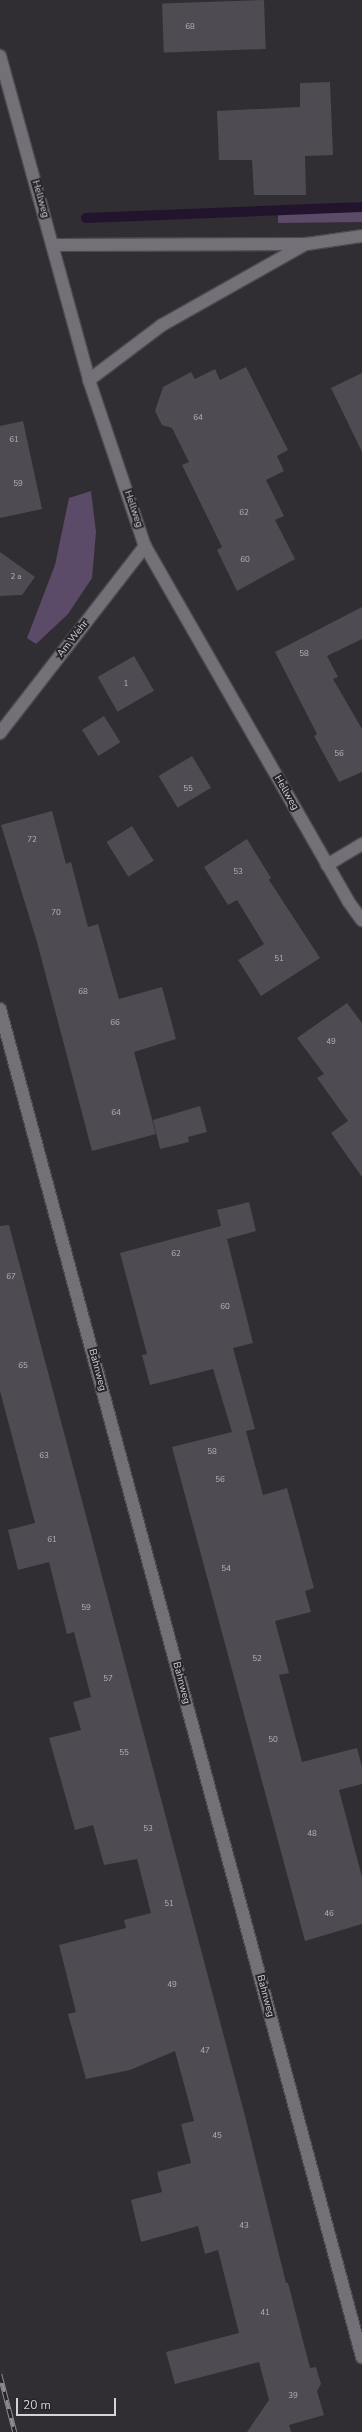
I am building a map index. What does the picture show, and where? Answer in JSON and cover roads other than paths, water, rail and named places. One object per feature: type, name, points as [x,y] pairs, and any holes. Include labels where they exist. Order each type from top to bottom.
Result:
[{"type":"street","name":"Hellweg","points":[[0,56],[89,380],[145,546],[327,865],[362,920]]},
{"type":"street","points":[[53,245],[307,244],[362,236]]},
{"type":"street","points":[[89,380],[162,325],[307,244]]},
{"type":"street","name":"Am Wehr","points":[[0,733],[145,546]]},
{"type":"street","points":[[327,865],[362,844]]},
{"type":"street","name":"Bahnweg","points":[[0,1009],[362,2358]]},
{"type":"waterway","points":[[86,218],[362,207]]},
{"type":"railway","points":[[0,2374],[15,2432]]}]
